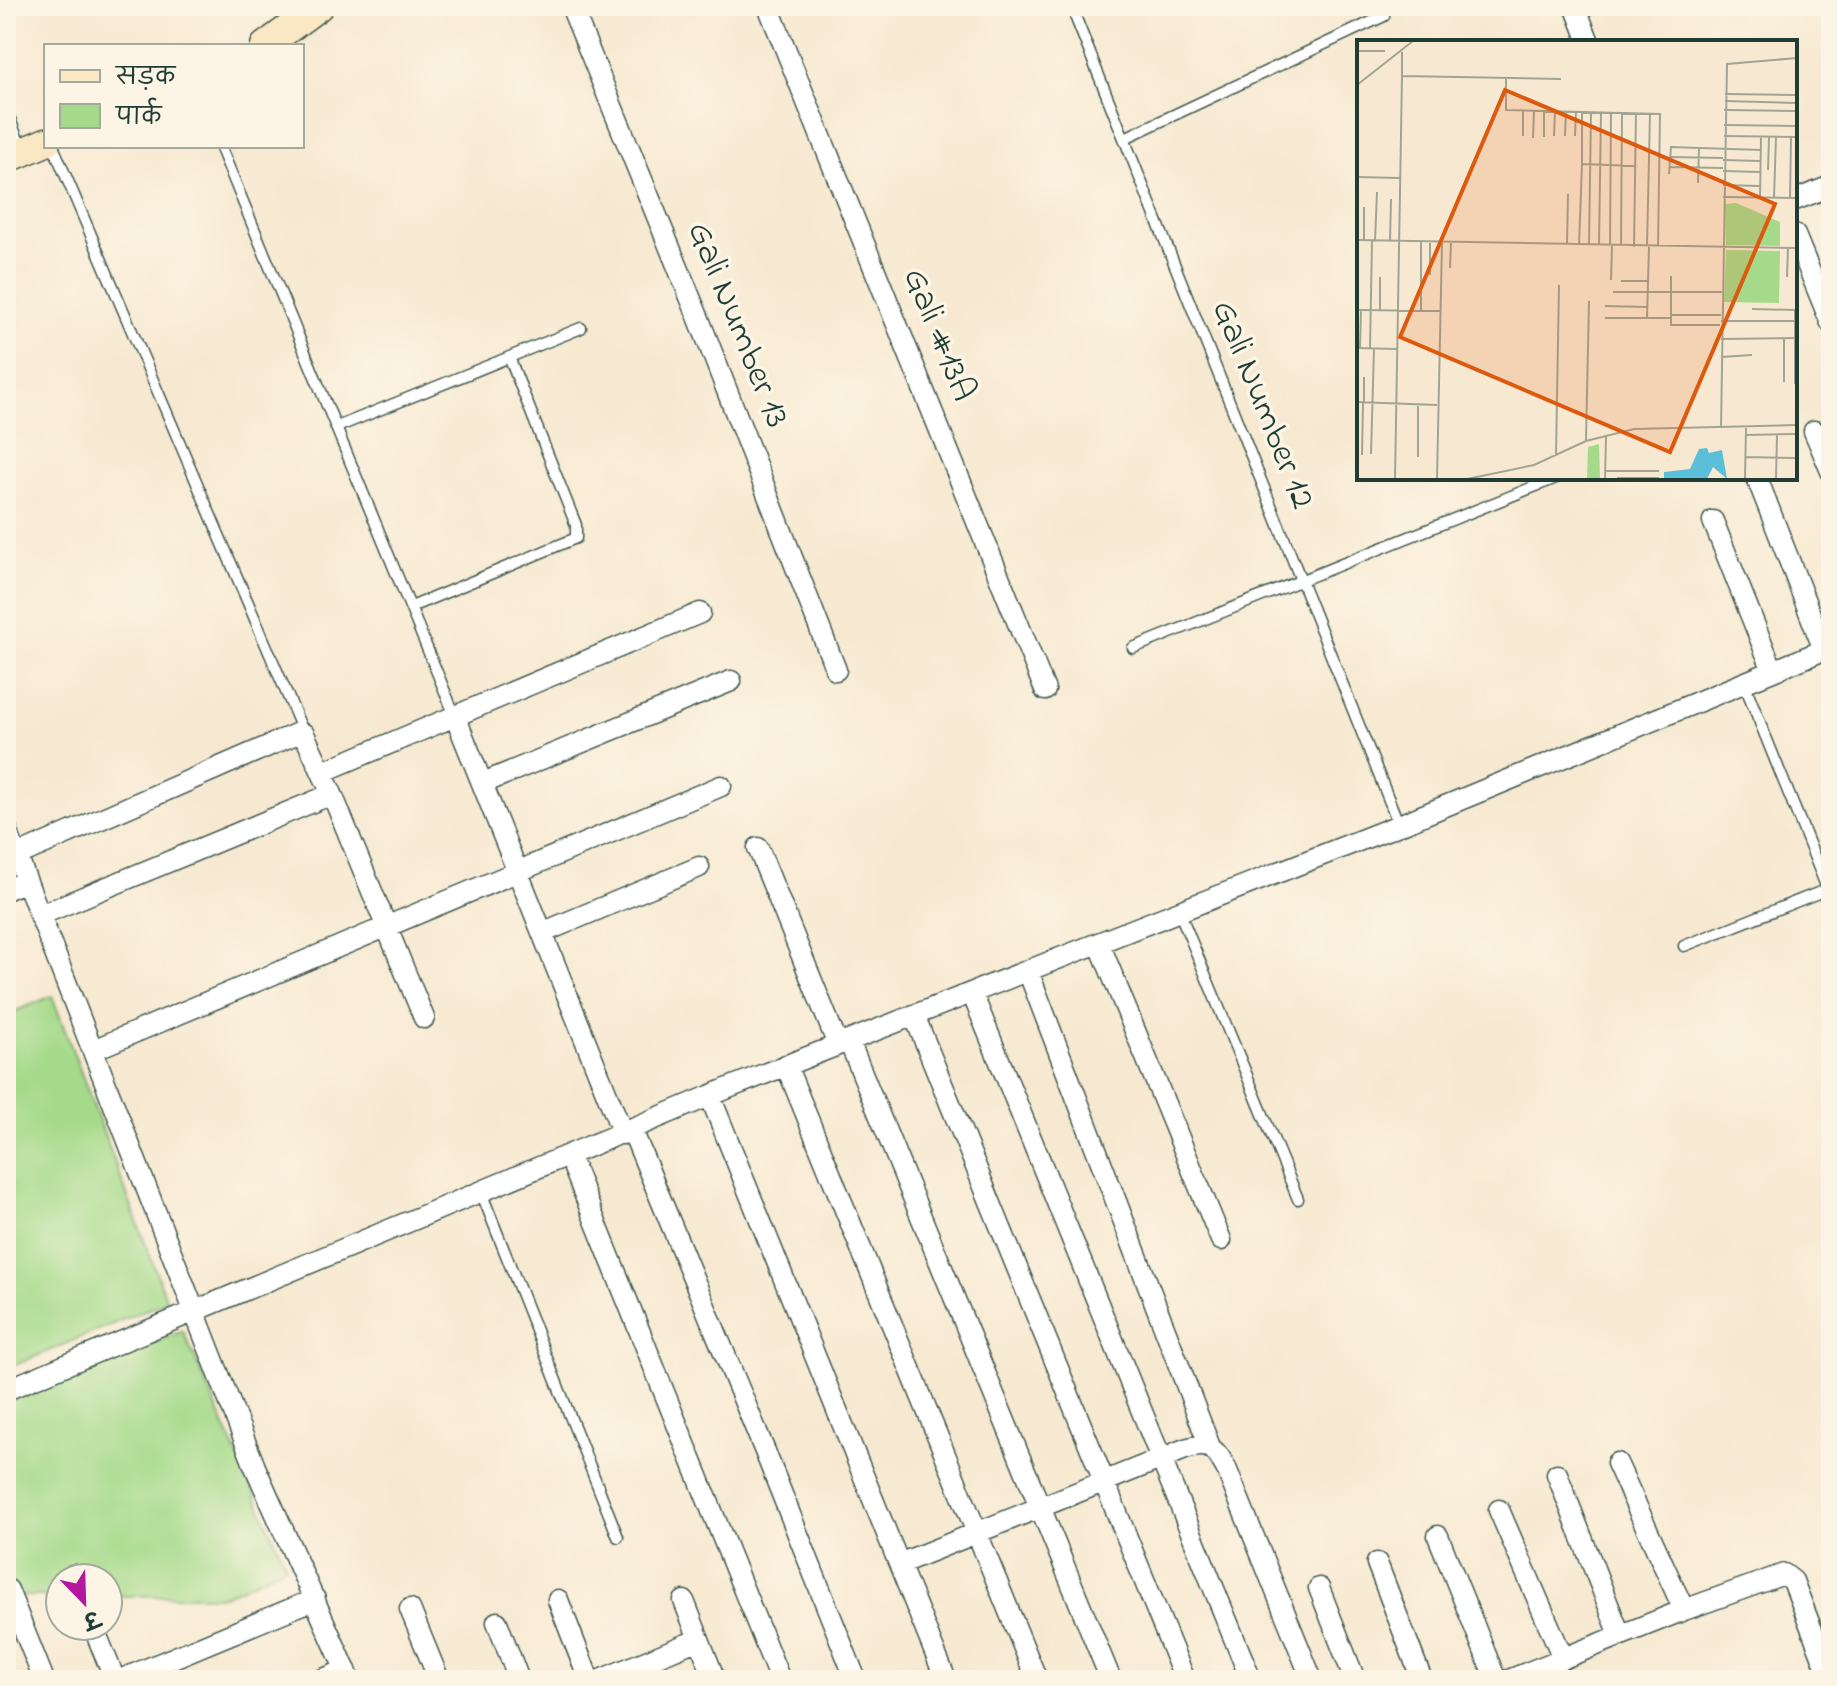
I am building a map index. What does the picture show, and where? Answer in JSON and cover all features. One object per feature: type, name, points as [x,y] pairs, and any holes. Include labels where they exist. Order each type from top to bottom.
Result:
[{"type":"main road","points":[[268,44],[319,6]]},
{"type":"street","name":"Gali Number 13","points":[[571,6],[699,319],[836,670]]},
{"type":"street","name":"Gali #13A","points":[[768,6],[1045,690]]},
{"type":"street","points":[[1575,6],[1588,40]]},
{"type":"street","points":[[1797,199],[1831,186]]},
{"type":"street","points":[[1797,240],[1831,323]]},
{"type":"street","points":[[1814,431],[1831,471]]},
{"type":"street","points":[[6,1390],[786,1065],[1399,825],[1827,648],[1758,480]]},
{"type":"street","points":[[1713,521],[1773,671]]},
{"type":"street","points":[[322,772],[700,613]]},
{"type":"street","points":[[483,783],[731,681]]},
{"type":"street","points":[[455,716],[627,1132],[764,1449],[856,1680]]},
{"type":"street","points":[[18,855],[298,733],[304,734],[332,794],[424,1018]]},
{"type":"street","points":[[93,1050],[721,786]]},
{"type":"street","points":[[40,915],[332,794]]},
{"type":"street","points":[[6,828],[255,1467],[348,1675],[321,1680]]},
{"type":"street","points":[[758,848],[844,1043],[1111,1680]]},
{"type":"street","points":[[544,932],[699,867]]},
{"type":"street","points":[[6,890],[26,881]]},
{"type":"street","points":[[1099,943],[1221,1240]]},
{"type":"street","points":[[1028,971],[1210,1447],[1226,1468],[1312,1680]]},
{"type":"street","points":[[972,993],[1251,1680]]},
{"type":"street","points":[[914,1015],[1185,1680]]},
{"type":"street","points":[[786,1065],[1037,1680]]},
{"type":"street","points":[[710,1096],[946,1680]]},
{"type":"street","points":[[569,1156],[780,1680]]},
{"type":"street","points":[[899,1564],[1161,1459],[1200,1445],[1210,1447]]},
{"type":"street","points":[[1617,1463],[1684,1610]]},
{"type":"street","points":[[1557,1474],[1620,1635]]},
{"type":"street","points":[[1499,1510],[1563,1658]]},
{"type":"street","points":[[1438,1536],[1496,1680]]},
{"type":"street","points":[[1377,1563],[1422,1680]]},
{"type":"street","points":[[1509,1680],[1784,1574],[1793,1581],[1826,1652],[1831,1679]]},
{"type":"street","points":[[1319,1588],[1355,1680]]},
{"type":"street","points":[[8,1590],[44,1680]]},
{"type":"street","points":[[100,1642],[118,1680],[315,1599]]},
{"type":"street","points":[[558,1600],[589,1680]]},
{"type":"street","points":[[684,1601],[715,1680]]},
{"type":"street","points":[[410,1609],[439,1680]]},
{"type":"street","points":[[497,1622],[519,1680]]},
{"type":"street","points":[[600,1680],[699,1639]]},
{"type":"lane","name":"Gali Number 12","points":[[1071,6],[1399,825]]},
{"type":"lane","points":[[1125,138],[1384,16]]},
{"type":"lane","points":[[6,109],[25,151]]},
{"type":"lane","points":[[54,148],[304,734]]},
{"type":"lane","points":[[221,148],[455,716]]},
{"type":"lane","points":[[337,427],[581,328]]},
{"type":"lane","points":[[411,607],[576,538],[578,533],[509,357]]},
{"type":"lane","points":[[1133,648],[1551,480]]},
{"type":"lane","points":[[1684,946],[1829,894],[1744,683]]},
{"type":"lane","points":[[1179,911],[1298,1199]]},
{"type":"lane","points":[[481,1192],[618,1537]]},
{"type":"green space","points":[[52,996],[167,1301],[6,1369],[6,1015]]},
{"type":"green space","points":[[183,1331],[286,1566],[224,1596],[124,1596],[124,1562],[44,1562],[44,1596],[6,1596],[6,1402]]}]
